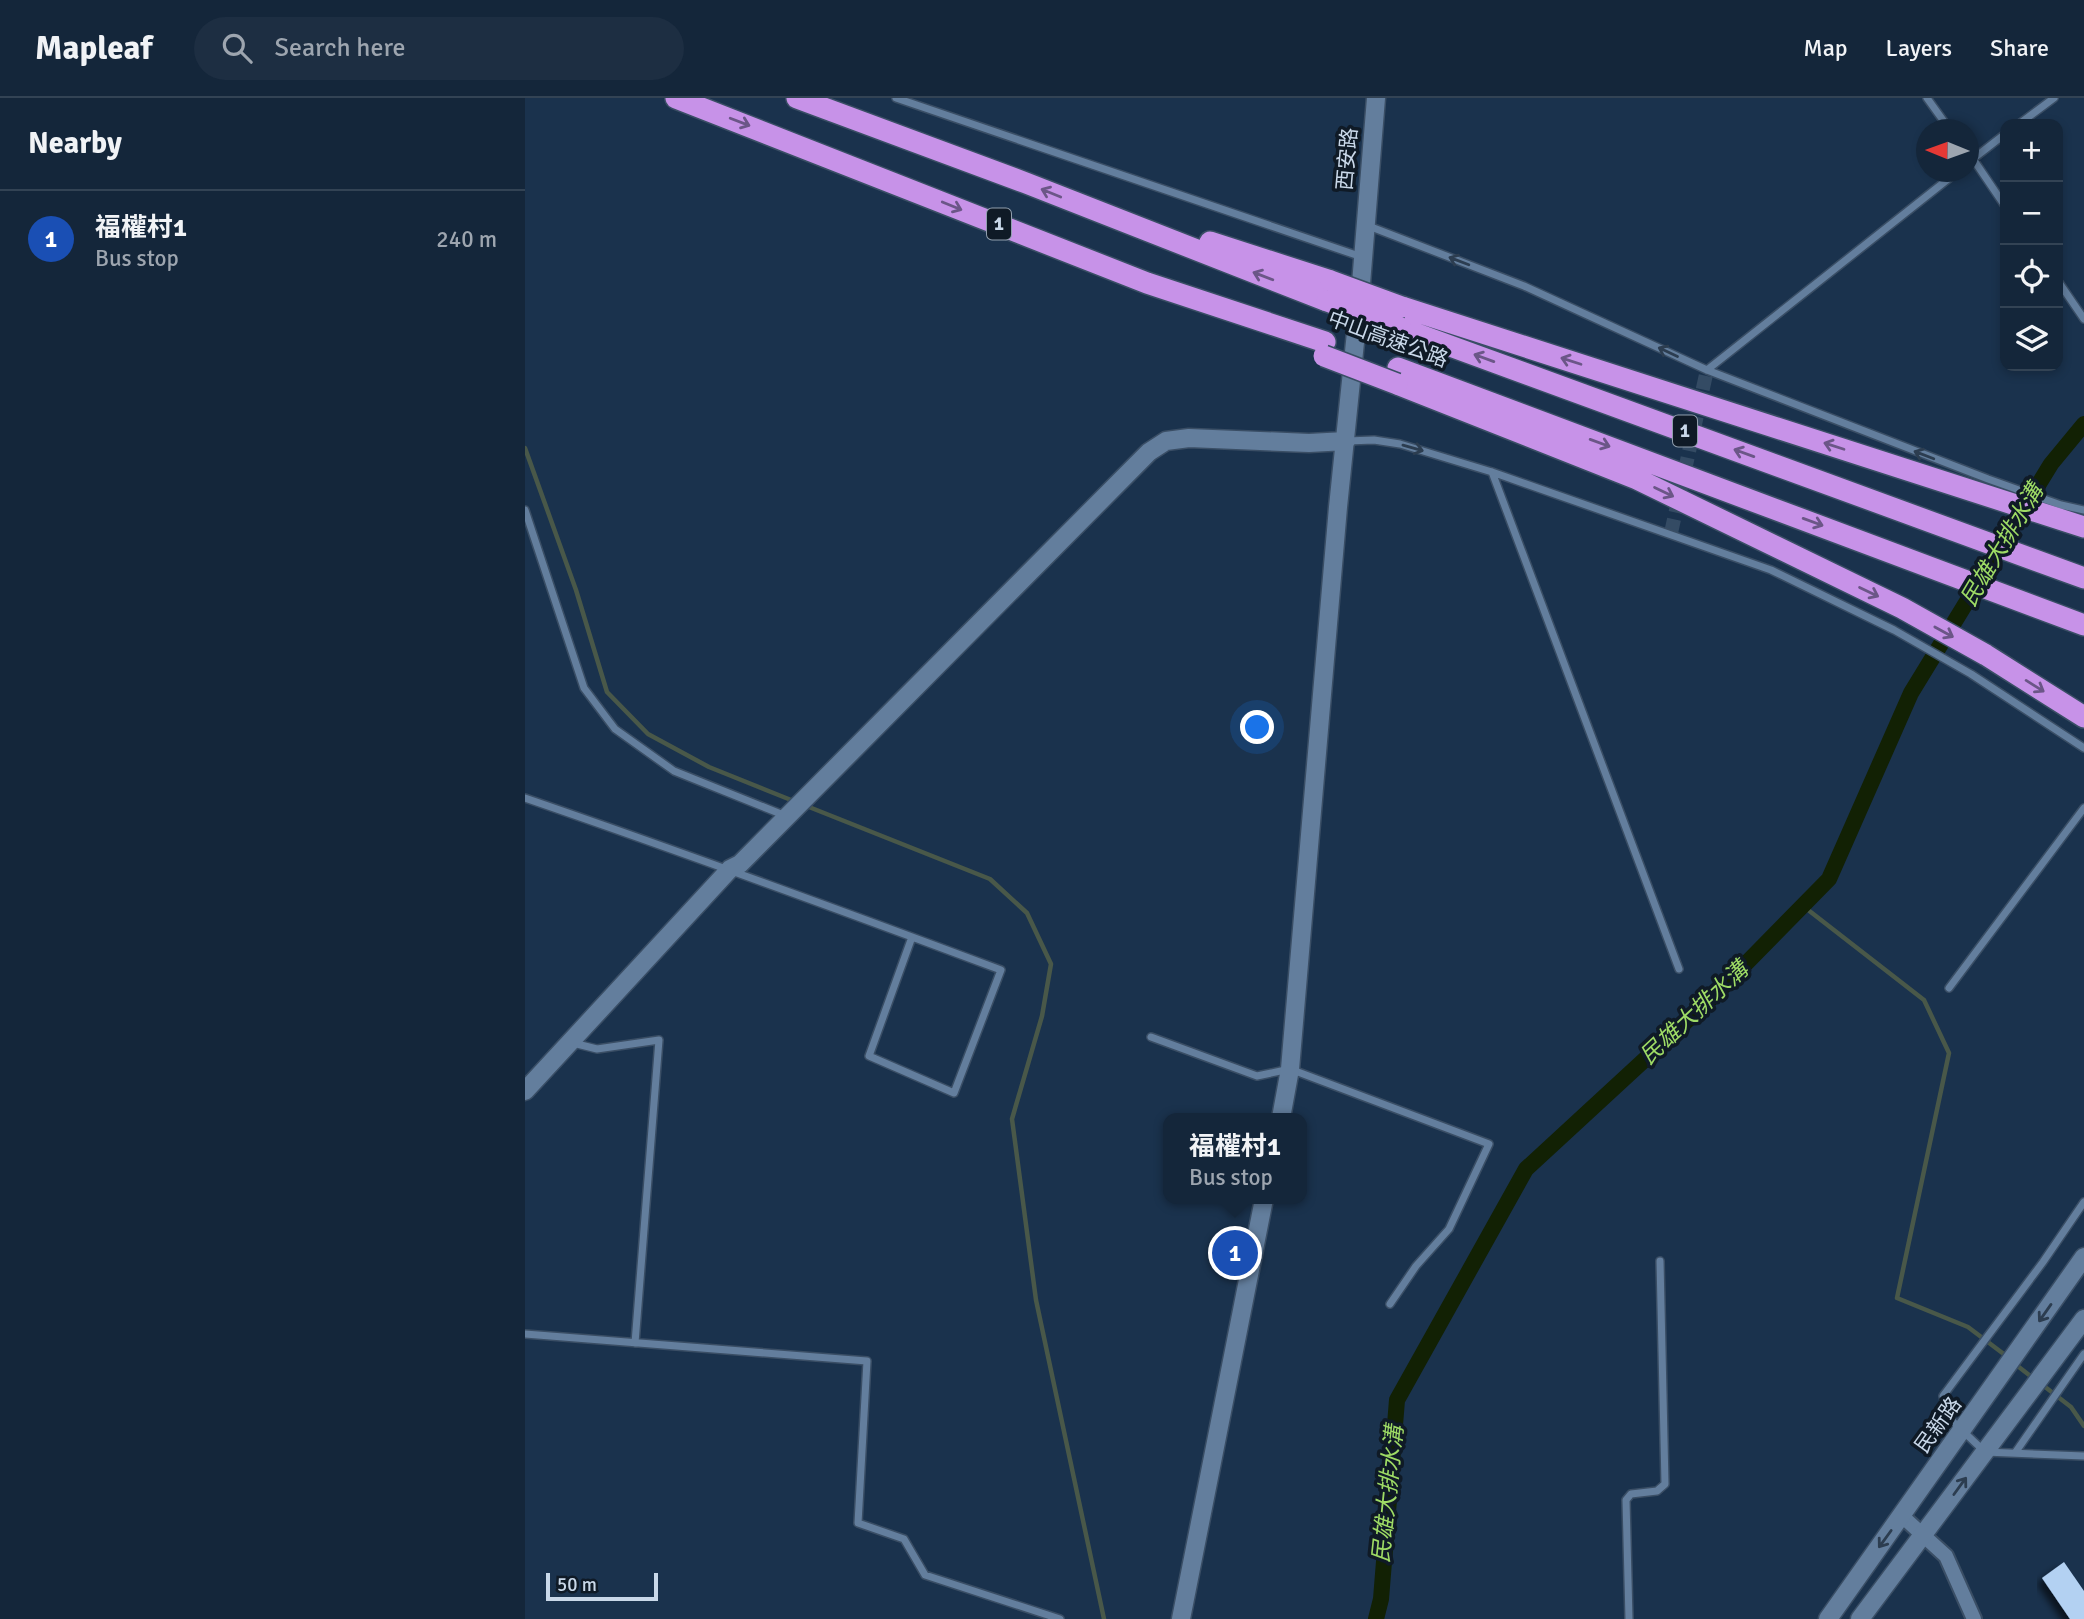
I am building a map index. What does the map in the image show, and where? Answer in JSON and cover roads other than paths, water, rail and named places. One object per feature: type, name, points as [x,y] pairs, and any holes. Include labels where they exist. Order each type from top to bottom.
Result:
[{"type":"highway","name":"中山高速公路","points":[[676,98],[1147,283],[1397,376],[1942,570],[2084,625]]},
{"type":"highway","name":"1","points":[[797,98],[1026,183],[1153,234],[1192,236],[1401,317]]},
{"type":"highway","name":"中山高速公路","points":[[1401,317],[2084,578]]},
{"type":"highway","points":[[1401,317],[1990,488],[2074,516]]},
{"type":"highway","points":[[1397,376],[1637,479],[1902,608],[1986,655],[2084,717]]},
{"type":"street","name":"西安路","points":[[1281,1113],[1290,1069],[1375,98]]},
{"type":"street","points":[[525,1091],[730,869],[740,864],[1149,452],[1166,441],[1189,438],[1309,443],[1346,441]]},
{"type":"street","points":[[1181,1619],[1264,1204]]},
{"type":"street","name":"民新路","points":[[1828,1619],[2084,1257]]},
{"type":"street","points":[[1860,1619],[2084,1319]]},
{"type":"street","points":[[1902,1516],[1946,1556],[1974,1619]]},
{"type":"lane","points":[[896,98],[1363,257]]},
{"type":"lane","points":[[1927,98],[1942,119]]},
{"type":"lane","points":[[2026,119],[2054,98]]},
{"type":"lane","points":[[1979,152],[2000,137]]},
{"type":"lane","points":[[1979,170],[2000,199]]},
{"type":"lane","points":[[1707,370],[1944,182]]},
{"type":"lane","points":[[1364,225],[1524,286],[1707,370],[1990,488]]},
{"type":"lane","points":[[2063,288],[2084,318]]},
{"type":"lane","points":[[1346,441],[1374,440],[1400,444],[1492,472],[1771,570],[1894,630],[1971,674],[2084,748]]},
{"type":"lane","points":[[1492,472],[1679,969]]},
{"type":"lane","points":[[525,510],[584,688],[615,729],[674,771],[795,807]]},
{"type":"lane","points":[[525,798],[730,869],[1001,970],[954,1093],[869,1056],[912,937]]},
{"type":"lane","points":[[1949,988],[2084,808]]},
{"type":"lane","points":[[1151,1038],[1257,1076],[1290,1069],[1489,1144],[1449,1230],[1416,1266],[1390,1304]]},
{"type":"lane","points":[[572,1042],[597,1049],[659,1040],[635,1343]]},
{"type":"lane","points":[[2084,1202],[2043,1262],[1943,1396],[1948,1417],[1985,1452],[2084,1457]]},
{"type":"lane","points":[[1629,1619],[1626,1500],[1631,1494],[1657,1491],[1665,1484],[1660,1261]]},
{"type":"lane","points":[[525,1334],[867,1361],[858,1524],[904,1539],[925,1575],[1060,1619]]},
{"type":"lane","points":[[2015,1453],[2084,1354]]},
{"type":"waterway","name":"民雄大排水溝","points":[[1376,1619],[1381,1599],[1397,1400],[1526,1169],[1718,992],[1829,879],[1911,693],[2051,464],[2084,424]]},
{"type":"waterway","points":[[525,448],[576,590],[607,692],[648,734],[709,767],[796,802]]},
{"type":"waterway","points":[[804,805],[990,879],[1027,913],[1051,964],[1042,1016],[1012,1119],[1036,1300],[1104,1619]]},
{"type":"waterway","points":[[1803,906],[1924,1000],[1949,1053],[1897,1298],[1968,1327],[2009,1358]]},
{"type":"waterway","points":[[2015,1364],[2033,1378]]},
{"type":"waterway","points":[[2040,1383],[2071,1407],[2084,1426]]},
{"type":"tunnel","points":[[1671,533],[1707,370]]},
{"type":"place","name":"福權村1","points":[[1235,1253]]}]
